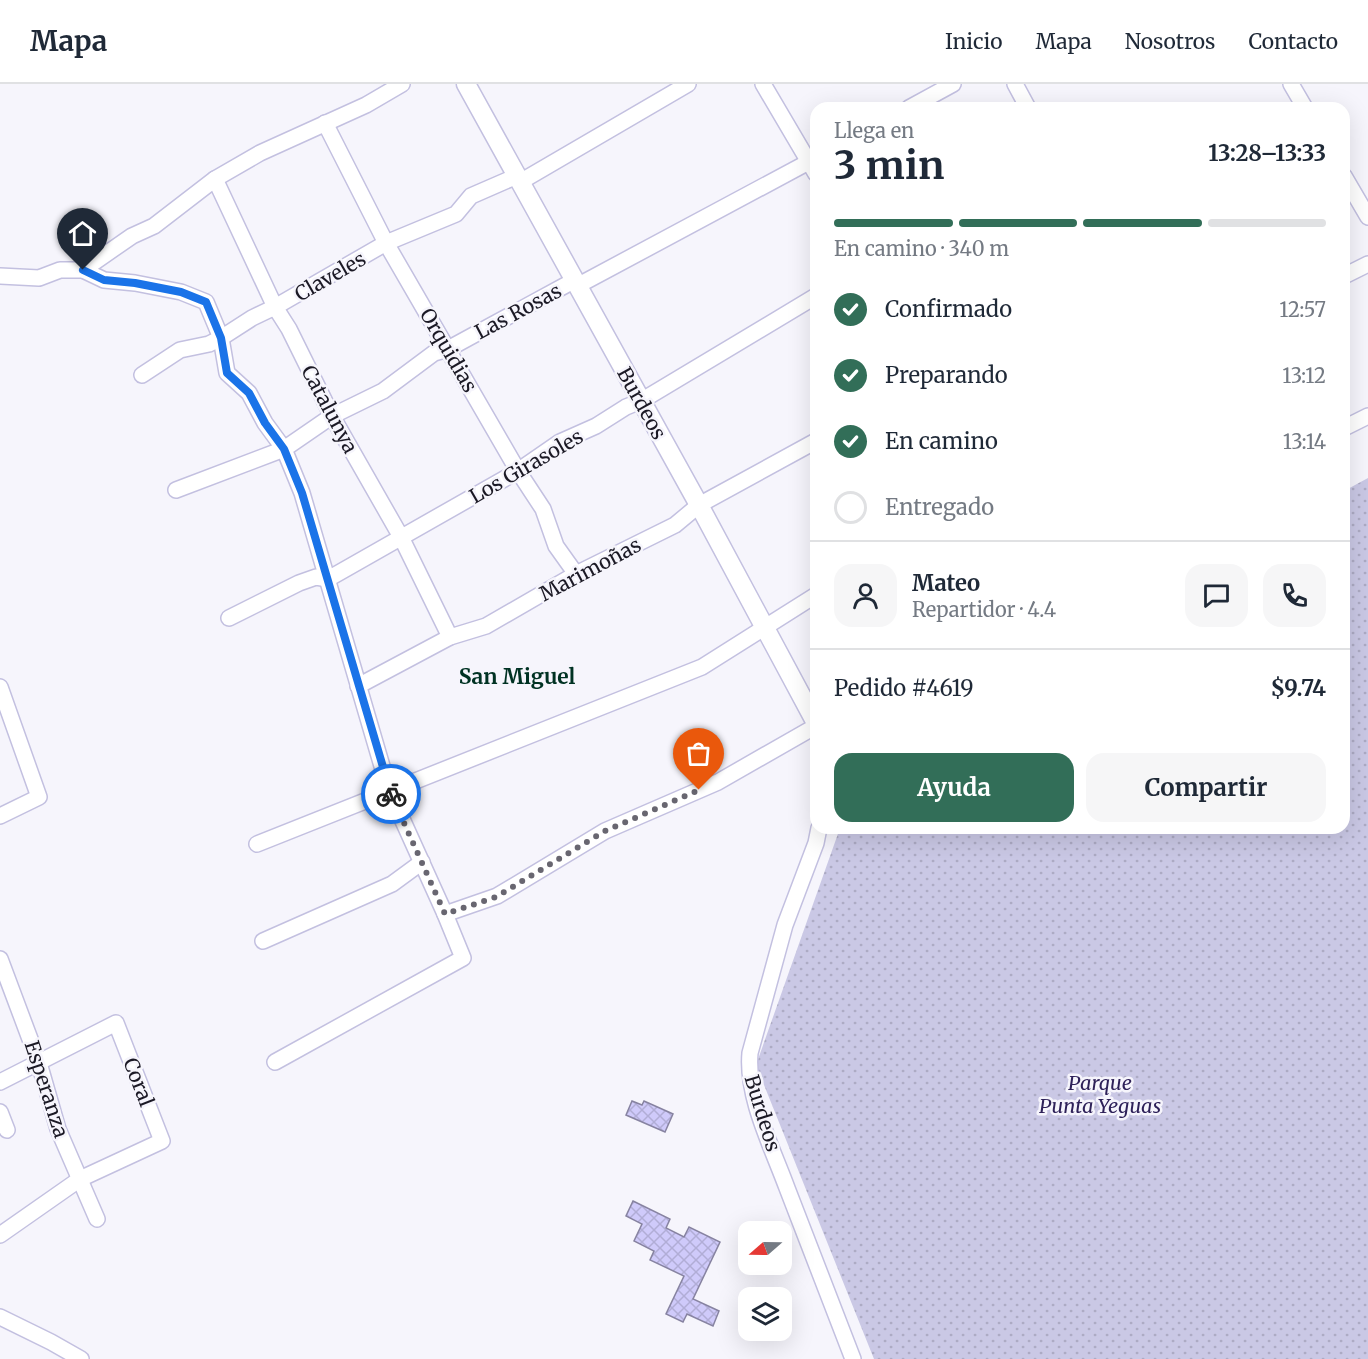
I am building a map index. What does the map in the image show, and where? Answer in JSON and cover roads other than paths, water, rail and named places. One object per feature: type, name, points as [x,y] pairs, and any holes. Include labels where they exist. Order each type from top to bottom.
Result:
[{"type":"street","points":[[83,270],[132,236],[154,226],[215,179],[261,153],[366,105],[402,84]]},
{"type":"street","name":"Burdeos","points":[[466,84],[699,505],[810,714]]},
{"type":"street","name":"Claveles","points":[[142,375],[180,350],[209,344],[221,338],[252,318],[386,243],[456,214],[471,196],[519,179],[688,84]]},
{"type":"street","points":[[763,84],[810,159]]},
{"type":"street","points":[[920,102],[953,84]]},
{"type":"street","points":[[1015,84],[1025,102]]},
{"type":"street","points":[[1295,85],[1299,102]]},
{"type":"street","name":"Orquidias","points":[[325,123],[386,243],[518,471],[543,509],[556,546],[576,574]]},
{"type":"street","name":"Las Rosas","points":[[176,490],[284,449],[332,416],[383,391],[434,353],[448,349],[810,167]]},
{"type":"street","name":"Catalunya","points":[[215,179],[275,307],[289,329],[332,416],[401,537],[450,637]]},
{"type":"street","points":[[1350,186],[1368,218]]},
{"type":"street","points":[[1350,273],[1368,264]]},
{"type":"street","points":[[0,276],[39,278],[60,270],[83,270],[104,280],[135,283],[181,292],[206,302],[221,338],[227,373],[249,393],[265,423],[284,449],[302,493],[389,790],[445,914],[462,958],[275,1062]]},
{"type":"street","name":"Los Girasoles","points":[[229,618],[299,583],[315,577],[328,579],[518,471],[560,442],[596,426],[810,300]]},
{"type":"street","points":[[1350,425],[1368,416]]},
{"type":"street","name":"Marimoñas","points":[[358,686],[450,637],[486,626],[576,574],[675,525],[699,505],[810,444]]},
{"type":"street","points":[[257,844],[702,667],[810,599]]},
{"type":"street","points":[[0,690],[39,797],[0,816]]},
{"type":"street","points":[[445,914],[496,897],[605,831],[718,782],[810,728]]},
{"type":"street","name":"Burdeos","points":[[818,834],[785,924],[750,1053],[748,1070],[767,1134],[853,1359]]},
{"type":"street","points":[[262,941],[392,884],[422,862]]},
{"type":"street","name":"Esperanza","points":[[0,959],[39,1063],[58,1129],[97,1219]]},
{"type":"street","name":"Coral","points":[[39,1063],[116,1023],[162,1141],[80,1179]]},
{"type":"street","points":[[0,1082],[39,1063]]},
{"type":"street","points":[[0,1112],[7,1130]]},
{"type":"street","points":[[0,1235],[80,1179]]},
{"type":"street","points":[[0,1317],[81,1359]]},
{"type":"district","name":"San Miguel","points":[[517,676]]},
{"type":"park label","name":"Parque Punta Yeguas","points":[[1100,1094]]}]
